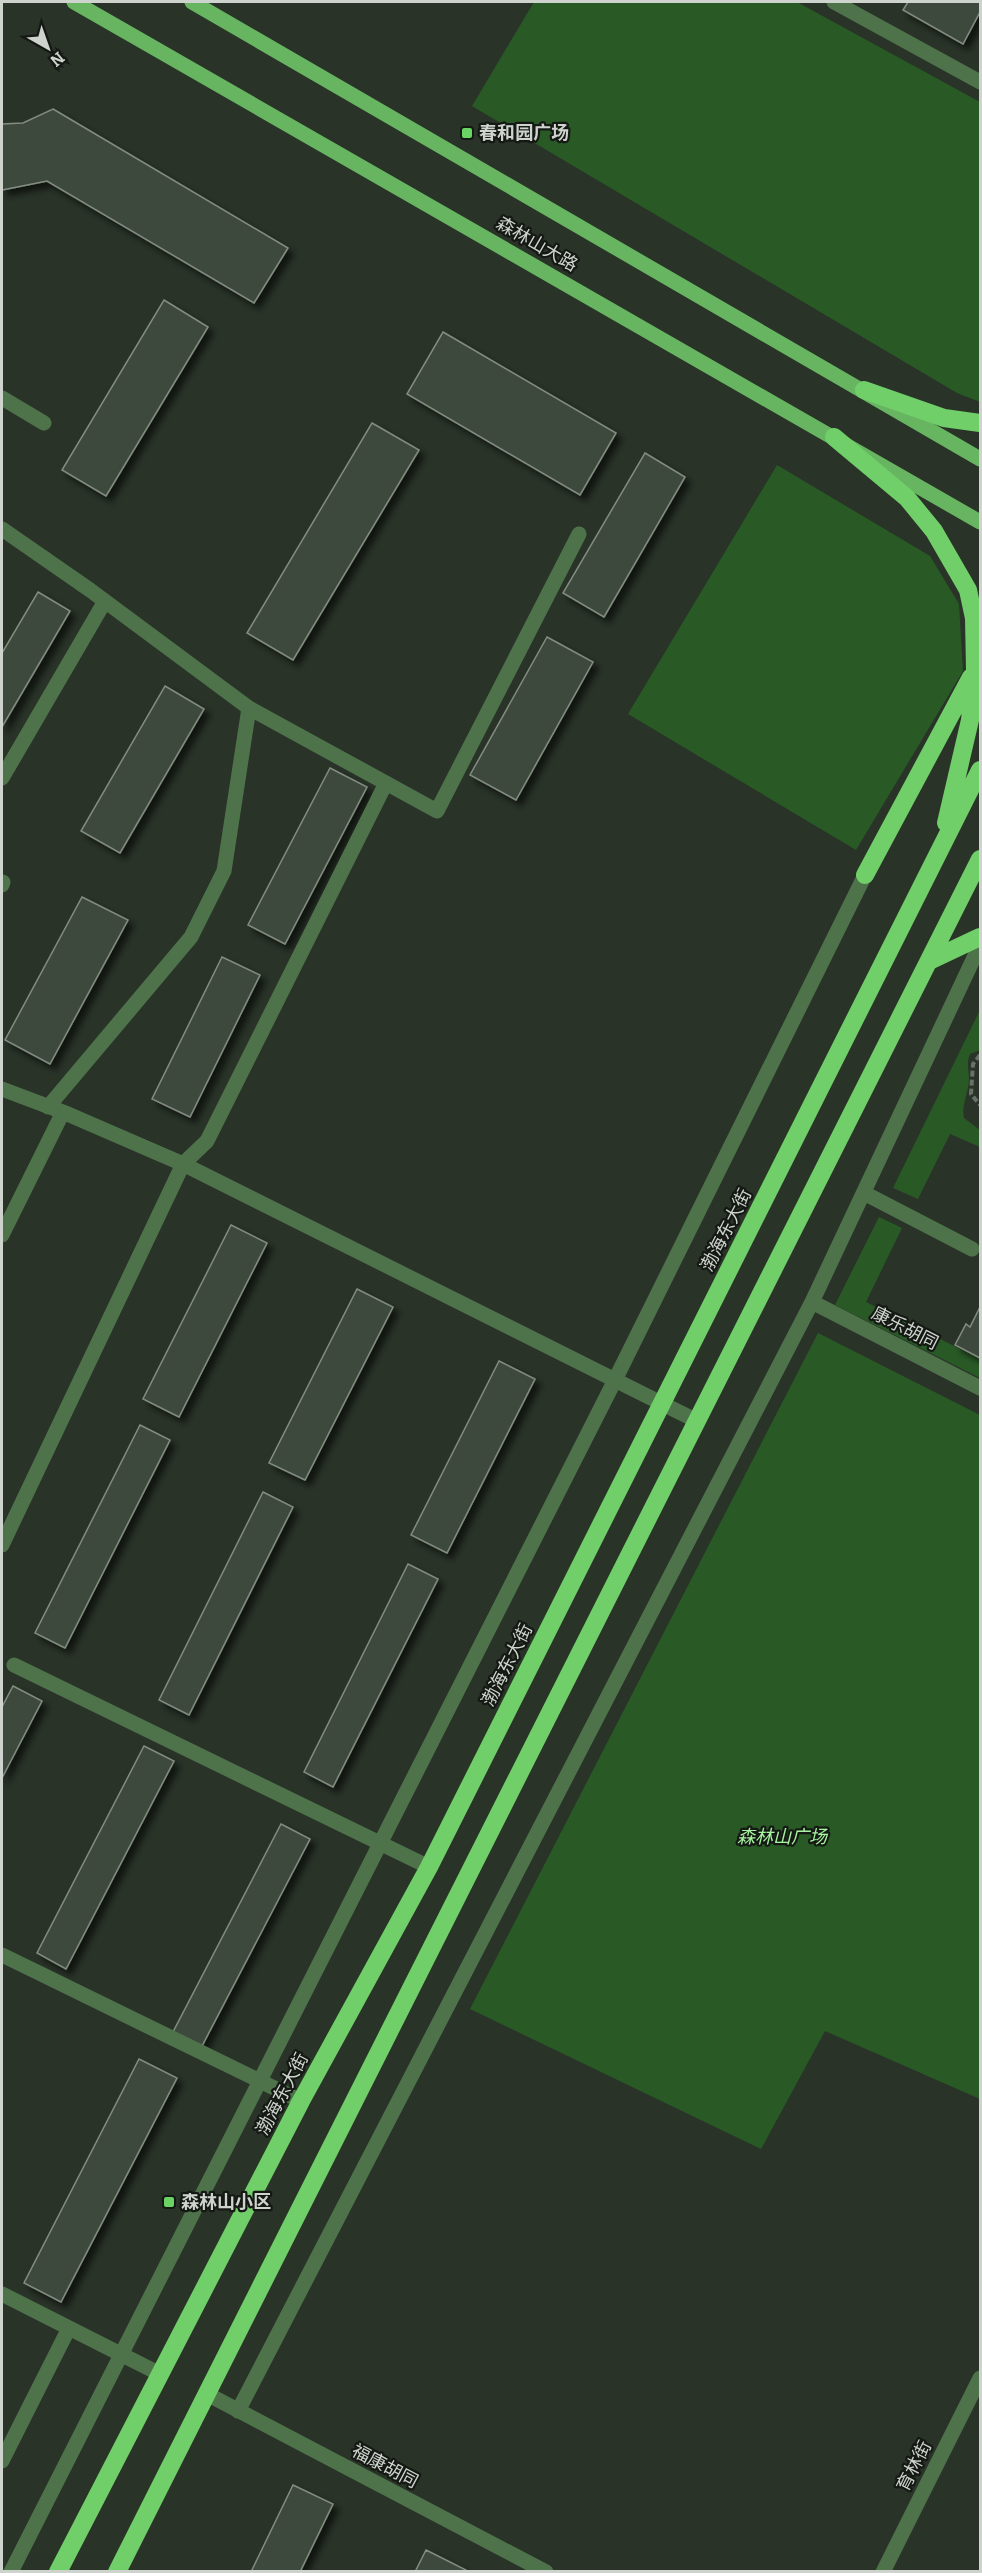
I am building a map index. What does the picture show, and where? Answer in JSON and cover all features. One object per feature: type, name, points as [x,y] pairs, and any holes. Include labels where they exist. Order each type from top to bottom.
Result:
[{"type":"highway","points":[[864,390],[944,418],[981,423]]},
{"type":"highway","points":[[834,436],[907,498],[934,531],[968,590],[974,618],[975,670],[970,720],[939,852]]},
{"type":"highway","points":[[865,875],[975,670]]},
{"type":"highway","name":"渤海东大街","points":[[58,2571],[301,2101],[429,1867],[981,770]]},
{"type":"highway","points":[[117,2571],[981,859]]},
{"type":"highway","points":[[929,961],[981,937]]},
{"type":"main road","name":"森林山大路","points":[[74,2],[981,522]]},
{"type":"main road","name":"森林山大路","points":[[192,2],[981,459]]},
{"type":"street","points":[[834,2],[981,82]]},
{"type":"street","points":[[2,398],[44,423]]},
{"type":"street","points":[[2,529],[105,601],[249,708],[437,811],[579,534]]},
{"type":"street","points":[[2,778],[105,601]]},
{"type":"street","points":[[48,1107],[191,937],[224,871],[249,708]]},
{"type":"street","points":[[2,1545],[183,1164],[207,1142],[386,783]]},
{"type":"street","name":"渤海东大街","points":[[10,2571],[615,1380],[865,875]]},
{"type":"street","points":[[238,2411],[812,1302],[981,945]]},
{"type":"street","points":[[2,1089],[63,1112],[183,1164],[698,1421]]},
{"type":"street","points":[[2,1235],[63,1112]]},
{"type":"street","points":[[864,1193],[972,1249]]},
{"type":"street","name":"康乐胡同","points":[[812,1302],[981,1388]]},
{"type":"street","points":[[14,1665],[429,1867]]},
{"type":"street","points":[[2,1955],[301,2101]]},
{"type":"street","points":[[2,2295],[160,2374]]},
{"type":"street","points":[[2,2461],[69,2328]]},
{"type":"street","name":"育林街","points":[[883,2571],[981,2378]]},
{"type":"street","name":"福康胡同","points":[[207,2394],[546,2571]]},
{"type":"path","points":[[981,1055],[973,1064],[971,1094],[981,1105]]},
{"type":"green space","points":[[534,2],[797,2],[980,102],[980,402],[957,393],[472,106]]},
{"type":"green space","points":[[777,465],[930,556],[959,604],[963,671],[856,850],[628,714]]},
{"type":"green space","points":[[980,1010],[980,1050],[970,1054],[969,1084],[963,1113],[964,1118],[980,1130],[980,1147],[950,1134],[918,1199],[893,1188]]},
{"type":"green space","points":[[879,1217],[902,1228],[866,1302],[980,1359],[980,1378],[835,1305]]},
{"type":"green space","name":"森林山广场","points":[[818,1333],[980,1415],[980,2099],[825,2031],[761,2149],[470,2009]]},
{"type":"building","points":[[908,2],[980,2],[980,12],[963,44],[903,10]]},
{"type":"building","points":[[53,109],[288,248],[254,303],[47,181],[2,190],[2,124],[23,123]]},
{"type":"building","points":[[164,300],[208,327],[106,496],[62,470]]},
{"type":"building","points":[[443,332],[616,433],[580,495],[407,394]]},
{"type":"building","points":[[372,423],[419,450],[293,660],[247,633]]},
{"type":"building","points":[[645,453],[685,477],[604,617],[563,593]]},
{"type":"building","points":[[38,592],[70,611],[2,727],[2,653]]},
{"type":"building","points":[[547,637],[593,662],[516,800],[470,775]]},
{"type":"building","points":[[165,686],[204,709],[120,853],[81,831]]},
{"type":"building","points":[[330,768],[367,787],[285,944],[248,925]]},
{"type":"building","points":[[82,897],[128,920],[50,1064],[5,1040]]},
{"type":"building","points":[[222,957],[260,975],[190,1117],[152,1099]]},
{"type":"building","points":[[231,1225],[267,1243],[179,1417],[143,1399]]},
{"type":"building","points":[[357,1289],[393,1307],[305,1480],[269,1463]]},
{"type":"building","points":[[980,1307],[980,1358],[955,1345],[966,1324],[970,1327]]},
{"type":"building","points":[[499,1361],[535,1379],[447,1553],[411,1535]]},
{"type":"building","points":[[140,1425],[170,1440],[65,1648],[35,1633]]},
{"type":"building","points":[[263,1492],[293,1507],[189,1715],[159,1700]]},
{"type":"building","points":[[408,1564],[438,1579],[333,1787],[304,1772]]},
{"type":"building","points":[[13,1686],[42,1701],[2,1778],[2,1707]]},
{"type":"building","points":[[144,1746],[174,1761],[66,1969],[37,1953]]},
{"type":"building","points":[[281,1824],[310,1839],[202,2046],[173,2032]]},
{"type":"building","points":[[139,2059],[177,2078],[61,2302],[24,2283]]},
{"type":"building","points":[[293,2485],[333,2504],[300,2572],[251,2572]]},
{"type":"building","points":[[426,2550],[466,2570],[465,2572],[415,2572]]},
{"type":"place","name":"春和园广场","points":[[467,133]]},
{"type":"place","name":"森林山小区","points":[[169,2202]]}]
